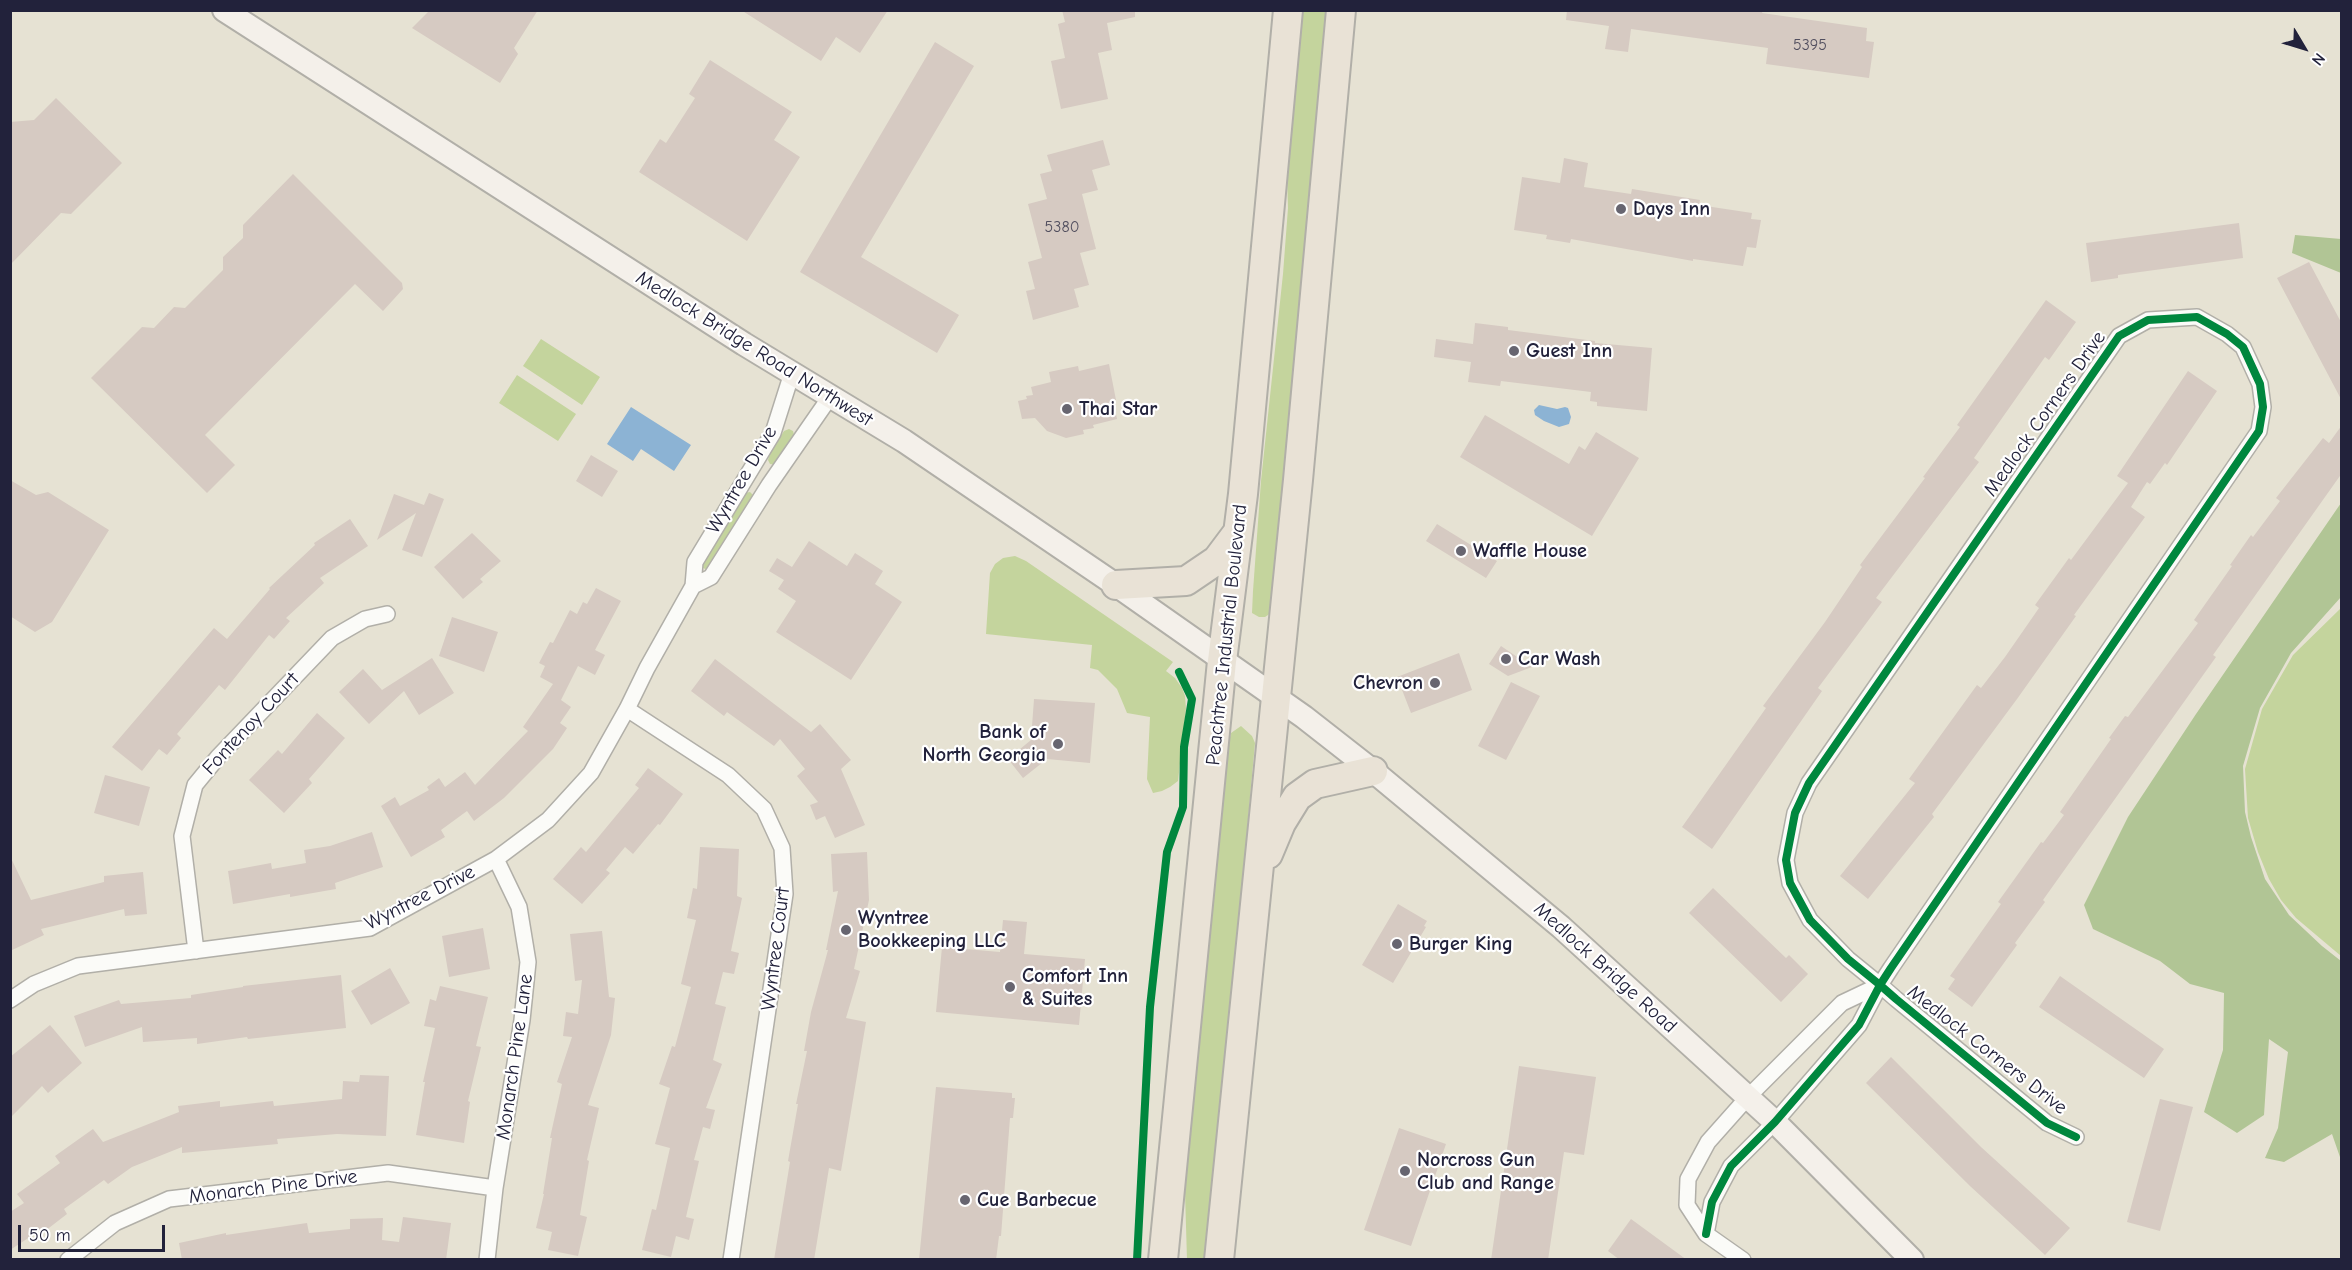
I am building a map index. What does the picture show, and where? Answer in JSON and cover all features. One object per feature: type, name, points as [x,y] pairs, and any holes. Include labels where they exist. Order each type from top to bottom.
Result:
[{"type":"highway","name":"Peachtree Industrial Boulevard","points":[[1163,1260],[1222,662],[1238,532],[1288,10]]},
{"type":"highway","points":[[1219,1260],[1276,699],[1341,10]]},
{"type":"highway","points":[[1116,585],[1186,581],[1217,560],[1238,532]]},
{"type":"highway","points":[[1258,878],[1281,823],[1296,797],[1316,784],[1373,771]]},
{"type":"street","name":"Medlock Bridge Road Northwest","points":[[224,10],[511,196],[904,441],[1116,585],[1276,699]]},
{"type":"street","name":"Medlock Corners Drive","points":[[1706,1234],[1712,1202],[1731,1166],[1775,1122],[1859,1025],[1880,985],[2259,431],[2263,407],[2260,384],[2243,347],[2227,334],[2198,317],[2148,320],[2119,336],[1809,783],[1795,813],[1786,860],[1790,883],[1810,920],[1848,959],[1880,985],[2047,1123],[2076,1137]]},
{"type":"street","name":"Wyntree Drive","points":[[10,1000],[34,984],[78,966],[370,928],[496,859],[548,820],[591,773],[627,709],[693,586],[695,562],[772,433],[792,373]]},
{"type":"street","name":"Wyntree Drive","points":[[693,586],[711,577],[769,485],[831,397]]},
{"type":"street","name":"Fontenoy Court","points":[[196,951],[182,836],[195,785],[218,757],[332,638],[365,619],[387,614]]},
{"type":"street","name":"Medlock Bridge Road","points":[[1276,699],[1304,717],[1373,771],[1561,927],[1775,1122],[1912,1260]]},
{"type":"street","name":"Wyntree Court","points":[[627,709],[728,775],[764,809],[782,848],[785,894],[731,1260]]},
{"type":"street","name":"Monarch Pine Lane","points":[[487,1260],[495,1188],[522,1020],[528,962],[519,907],[496,859]]},
{"type":"street","name":"Medlock Corners Drive","points":[[1706,1234],[1687,1206],[1688,1179],[1708,1142],[1748,1097],[1842,1003],[1880,985]]},
{"type":"street","name":"Monarch Pine Drive","points":[[68,1260],[115,1223],[169,1199],[388,1173],[495,1188]]},
{"type":"street","points":[[1706,1234],[1743,1260]]},
{"type":"green space","points":[[1300,11],[1332,11],[1274,611],[1265,617],[1259,617],[1252,613],[1253,591],[1261,481],[1283,274],[1288,208],[1286,145]]},
{"type":"green space","points":[[2295,235],[2341,239],[2341,273],[2292,253]]},
{"type":"green space","points":[[541,339],[600,377],[582,405],[523,366]]},
{"type":"green space","points":[[517,375],[576,414],[558,441],[499,403]]},
{"type":"green space","points":[[789,429],[793,431],[795,438],[778,465],[770,464],[768,460],[770,453],[784,431]]},
{"type":"green space","points":[[750,492],[754,496],[708,570],[703,568],[701,565],[745,493]]},
{"type":"green space","points":[[2341,503],[2341,597],[2291,653],[2260,708],[2243,766],[2245,812],[2265,879],[2289,915],[2341,961],[2341,1160],[2332,1134],[2284,1162],[2265,1158],[2278,1128],[2288,1052],[2269,1039],[2264,1115],[2237,1133],[2204,1112],[2223,1050],[2224,993],[2190,984],[2160,961],[2093,929],[2084,905],[2128,817]]},
{"type":"green space","points":[[1015,556],[1026,561],[1173,662],[1166,671],[1182,688],[1186,709],[1178,781],[1170,787],[1153,793],[1147,779],[1150,717],[1127,713],[1117,689],[1098,670],[1090,668],[1092,645],[986,634],[990,573],[995,564],[1003,558]]},
{"type":"green space","points":[[2341,608],[2341,956],[2296,918],[2281,900],[2269,879],[2248,818],[2245,769],[2262,709],[2293,655]]},
{"type":"green space","points":[[1241,726],[1252,736],[1255,743],[1208,1259],[1187,1260],[1185,1192],[1210,914],[1228,747],[1231,733]]},
{"type":"water","points":[[1539,405],[1557,409],[1568,408],[1571,417],[1569,424],[1559,427],[1544,421],[1535,415],[1534,410]]},
{"type":"water","points":[[631,407],[691,445],[674,471],[641,449],[633,461],[607,444]]},
{"type":"building","points":[[430,10],[538,10],[514,48],[518,54],[500,83],[412,28]]},
{"type":"building","points":[[741,10],[888,10],[860,53],[836,37],[821,61]]},
{"type":"building","points":[[1062,10],[1135,10],[1135,17],[1107,23],[1112,50],[1098,53],[1108,99],[1061,109],[1051,61],[1065,58],[1058,24],[1065,22]]},
{"type":"building","points":[[1567,10],[1763,10],[1762,13],[1867,28],[1866,41],[1874,42],[1869,78],[1766,64],[1768,48],[1631,29],[1628,52],[1605,49],[1609,26],[1566,20]]},
{"type":"building","points":[[935,42],[974,66],[861,257],[959,315],[937,353],[800,272]]},
{"type":"building","points":[[710,60],[792,112],[774,140],[800,157],[747,241],[639,172],[660,139],[666,143],[695,98],[689,94]]},
{"type":"building","points":[[56,98],[122,163],[71,214],[61,213],[10,265],[10,122],[34,120]]},
{"type":"building","points":[[1103,140],[1110,165],[1092,170],[1098,190],[1082,194],[1096,249],[1080,253],[1089,285],[1074,289],[1079,307],[1033,320],[1026,291],[1035,289],[1028,262],[1042,258],[1028,204],[1047,199],[1040,174],[1052,171],[1047,155]]},
{"type":"building","name":"Days Inn","points":[[1564,158],[1588,163],[1584,187],[1631,194],[1632,189],[1700,200],[1699,205],[1752,213],[1751,219],[1761,220],[1756,248],[1747,247],[1743,266],[1693,259],[1693,261],[1571,239],[1570,243],[1546,239],[1547,235],[1514,230],[1522,177],[1560,183]]},
{"type":"building","points":[[293,174],[402,283],[403,289],[383,311],[355,284],[205,435],[235,465],[207,493],[91,378],[142,327],[154,328],[174,307],[185,308],[223,270],[223,257],[243,238],[243,225]]},
{"type":"building","points":[[2239,223],[2243,258],[2118,275],[2118,278],[2091,282],[2086,243]]},
{"type":"building","points":[[2309,262],[2342,324],[2342,401],[2277,278]]},
{"type":"building","points":[[2046,300],[2076,322],[2049,360],[2045,357],[1974,458],[1979,462],[1876,598],[1882,602],[1818,688],[1822,691],[1712,849],[1682,827],[1766,708],[1763,706],[1825,622],[1862,567],[1860,565],[1925,478],[1923,477],[1960,427],[1957,425]]},
{"type":"building","name":"Guest Inn","points":[[1475,323],[1508,327],[1508,330],[1595,341],[1595,343],[1652,348],[1647,411],[1597,406],[1597,402],[1590,401],[1591,392],[1501,381],[1500,386],[1468,382],[1471,362],[1434,357],[1436,339],[1473,344]]},
{"type":"building","name":"Thai Star","points":[[1109,364],[1117,419],[1093,425],[1094,428],[1083,430],[1084,434],[1066,438],[1047,431],[1035,418],[1022,419],[1018,401],[1033,395],[1031,387],[1051,382],[1049,372],[1078,366],[1079,371]]},
{"type":"building","points":[[2188,371],[2217,391],[2167,465],[2165,463],[2150,484],[2147,482],[2131,507],[2145,517],[2017,699],[1932,814],[1934,817],[1868,899],[1840,876],[1915,783],[1909,779],[1977,685],[1981,688],[2005,657],[2039,608],[2035,605],[2128,483],[2117,476]]},
{"type":"building","points":[[1485,415],[1569,464],[1579,446],[1585,450],[1596,432],[1639,458],[1592,536],[1460,457]]},
{"type":"building","points":[[2342,425],[2342,473],[2213,655],[2216,657],[2043,900],[2045,902],[2015,943],[2017,945],[1972,1007],[1948,989],[1955,979],[1950,976],[2001,904],[1998,902],[2041,842],[2043,843],[2064,815],[2060,812],[2111,739],[2109,738],[2125,716],[2128,717],[2198,623],[2194,620],[2232,566],[2230,565],[2251,535],[2253,537],[2280,501],[2276,498],[2323,438],[2329,443]]},
{"type":"building","points":[[591,455],[618,471],[602,497],[576,481]]},
{"type":"building","points":[[10,480],[36,495],[48,492],[109,530],[52,622],[35,632],[10,616]]},
{"type":"building","points":[[429,493],[444,499],[422,557],[402,550],[416,513],[377,540],[394,494],[424,505]]},
{"type":"building","points":[[350,519],[368,546],[320,578],[324,583],[286,618],[290,621],[274,639],[269,635],[225,690],[219,685],[177,734],[181,738],[167,755],[159,749],[142,771],[112,747],[214,628],[227,639],[269,588],[315,545],[314,543]]},
{"type":"building","name":"Waffle House","points":[[1437,524],[1497,561],[1486,578],[1426,541]]},
{"type":"building","points":[[472,533],[501,561],[480,579],[483,582],[463,599],[434,567]]},
{"type":"building","points":[[809,541],[847,566],[855,553],[883,571],[875,584],[902,602],[851,680],[776,632],[796,601],[778,589],[784,580],[769,571],[777,558],[792,567]]},
{"type":"building","points":[[596,588],[621,601],[595,650],[605,655],[595,675],[578,666],[561,700],[571,707],[560,723],[567,728],[553,749],[504,798],[474,821],[467,811],[441,830],[445,837],[411,857],[381,806],[395,797],[400,806],[429,790],[427,787],[439,778],[445,787],[465,772],[475,785],[528,731],[523,727],[553,684],[540,677],[545,666],[539,663],[550,642],[553,643],[570,610],[577,614],[583,602],[587,604]]},
{"type":"building","points":[[452,617],[498,632],[484,672],[439,656]]},
{"type":"building","name":"Car Wash","points":[[1501,646],[1532,667],[1508,676],[1489,664]]},
{"type":"building","name":"Chevron","points":[[1459,653],[1472,690],[1411,713],[1397,677]]},
{"type":"building","points":[[432,658],[454,693],[419,715],[404,691],[369,724],[339,692],[363,669],[382,690]]},
{"type":"building","points":[[715,659],[811,732],[820,724],[851,760],[841,769],[865,825],[835,838],[825,816],[816,820],[810,805],[818,802],[797,776],[805,769],[780,739],[774,746],[727,712],[724,716],[691,691]]},
{"type":"building","points":[[1511,682],[1540,696],[1506,760],[1478,746]]},
{"type":"building","name":"Bank of North Georgia","points":[[1034,699],[1095,703],[1090,763],[1047,759],[1023,778],[1008,759],[1031,740]]},
{"type":"building","points":[[317,713],[345,738],[309,779],[312,783],[284,813],[249,780],[278,750],[282,754]]},
{"type":"building","points":[[648,768],[683,794],[660,825],[658,824],[633,854],[625,847],[606,870],[610,873],[582,904],[553,879],[581,847],[586,852],[639,788],[635,785]]},
{"type":"building","points":[[105,775],[150,787],[139,826],[94,813]]},
{"type":"building","points":[[372,832],[383,867],[335,883],[336,889],[233,904],[228,871],[271,863],[272,869],[306,863],[304,850],[330,846]]},
{"type":"building","points":[[700,847],[739,849],[737,896],[742,898],[731,951],[739,953],[734,974],[723,972],[715,1004],[726,1007],[713,1060],[722,1064],[706,1108],[715,1110],[710,1129],[703,1127],[694,1160],[699,1161],[686,1217],[694,1219],[689,1240],[676,1236],[671,1257],[642,1250],[652,1209],[656,1210],[670,1148],[655,1144],[670,1088],[659,1084],[672,1046],[675,1047],[691,987],[681,984],[696,920],[687,918],[693,888],[697,889]]},
{"type":"building","points":[[867,852],[869,900],[854,969],[860,971],[846,1018],[866,1022],[841,1171],[829,1168],[814,1260],[774,1260],[790,1162],[788,1161],[798,1104],[796,1104],[807,1051],[804,1051],[811,1012],[828,950],[826,950],[838,891],[833,892],[831,854]]},
{"type":"building","points":[[10,856],[31,900],[104,882],[104,876],[143,872],[147,914],[125,916],[124,909],[41,929],[44,935],[10,951]]},
{"type":"building","points":[[1713,888],[1786,958],[1789,955],[1808,974],[1781,1002],[1689,913]]},
{"type":"building","points":[[1398,904],[1427,921],[1424,926],[1426,927],[1393,983],[1362,965]]},
{"type":"building","name":"Comfort Inn & Suites","points":[[1003,920],[1027,922],[1024,954],[1085,959],[1079,1025],[936,1012],[942,947],[1000,952]]},
{"type":"building","points":[[483,928],[490,969],[449,977],[442,936]]},
{"type":"building","points":[[602,931],[609,997],[615,998],[611,1035],[588,1105],[599,1108],[587,1160],[589,1161],[580,1215],[587,1217],[578,1256],[548,1250],[552,1232],[536,1228],[544,1194],[552,1138],[550,1138],[562,1084],[557,1082],[572,1037],[563,1036],[566,1012],[578,1014],[582,980],[575,981],[570,934]]},
{"type":"building","points":[[390,968],[410,1003],[371,1025],[351,991]]},
{"type":"building","points":[[341,975],[346,1028],[197,1044],[197,1038],[143,1042],[142,1027],[85,1047],[74,1016],[119,1000],[121,1004],[191,998],[191,995],[243,986]]},
{"type":"building","points":[[2060,976],[2164,1049],[2144,1078],[2039,1007]]},
{"type":"building","points":[[440,986],[488,997],[476,1046],[481,1047],[468,1101],[470,1102],[464,1143],[416,1135],[425,1082],[423,1082],[435,1028],[424,1026],[430,999],[436,1001]]},
{"type":"building","points":[[50,1025],[82,1063],[48,1093],[42,1086],[10,1118],[10,1057]]},
{"type":"building","points":[[1891,1057],[1981,1147],[2070,1228],[2045,1255],[1970,1186],[1866,1083]]},
{"type":"building","points":[[1519,1066],[1596,1077],[1584,1155],[1564,1152],[1548,1260],[1491,1260]]},
{"type":"building","points":[[360,1075],[389,1076],[386,1136],[337,1134],[277,1139],[278,1144],[182,1153],[182,1147],[132,1167],[108,1184],[104,1180],[64,1209],[67,1214],[45,1231],[42,1229],[10,1250],[10,1212],[24,1203],[17,1194],[60,1163],[55,1156],[93,1129],[103,1142],[179,1112],[178,1106],[220,1101],[220,1107],[273,1101],[274,1106],[342,1099],[343,1081],[359,1082]]},
{"type":"building","name":"Cue Barbecue","points":[[936,1087],[1012,1093],[1012,1098],[1015,1098],[1013,1118],[1010,1118],[1001,1236],[999,1236],[996,1260],[919,1260]]},
{"type":"building","points":[[2160,1099],[2193,1107],[2160,1231],[2127,1222]]},
{"type":"building","points":[[1399,1128],[1446,1144],[1411,1246],[1364,1230]]},
{"type":"building","points":[[403,1217],[451,1223],[446,1260],[182,1260],[179,1243],[226,1233],[226,1235],[307,1223],[309,1233],[350,1229],[350,1219],[383,1218],[382,1240],[399,1242]]},
{"type":"building","points":[[1631,1219],[1687,1260],[1620,1260],[1608,1251]]},
{"type":"cycle path","points":[[1706,1234],[1712,1202],[1731,1166],[1775,1122],[1859,1025],[1880,985],[1891,968],[2259,431],[2263,407],[2260,384],[2243,347],[2227,334],[2197,317],[2148,320],[2119,336],[1809,783],[1795,813],[1786,860],[1790,883],[1810,920],[1848,959],[1880,985],[1896,999],[2047,1123],[2076,1137]]},
{"type":"cycle path","points":[[1137,1260],[1150,1007],[1167,852],[1183,807],[1184,747],[1192,699],[1179,672]]},
{"type":"place","name":"Days Inn","points":[[1621,209]]},
{"type":"place","name":"Guest Inn","points":[[1514,351]]},
{"type":"place","name":"Thai Star","points":[[1067,409]]},
{"type":"place","name":"Waffle House","points":[[1461,551]]},
{"type":"place","name":"Car Wash","points":[[1506,659]]},
{"type":"place","name":"Chevron","points":[[1435,683]]},
{"type":"place","name":"Bank of North Georgia","points":[[1058,744]]},
{"type":"place","name":"Wyntree Bookkeeping LLC","points":[[846,930]]},
{"type":"place","name":"Burger King","points":[[1397,944]]},
{"type":"place","name":"Comfort Inn & Suites","points":[[1010,987]]},
{"type":"place","name":"Norcross Gun Club and Range","points":[[1405,1171]]},
{"type":"place","name":"Cue Barbecue","points":[[965,1200]]}]
